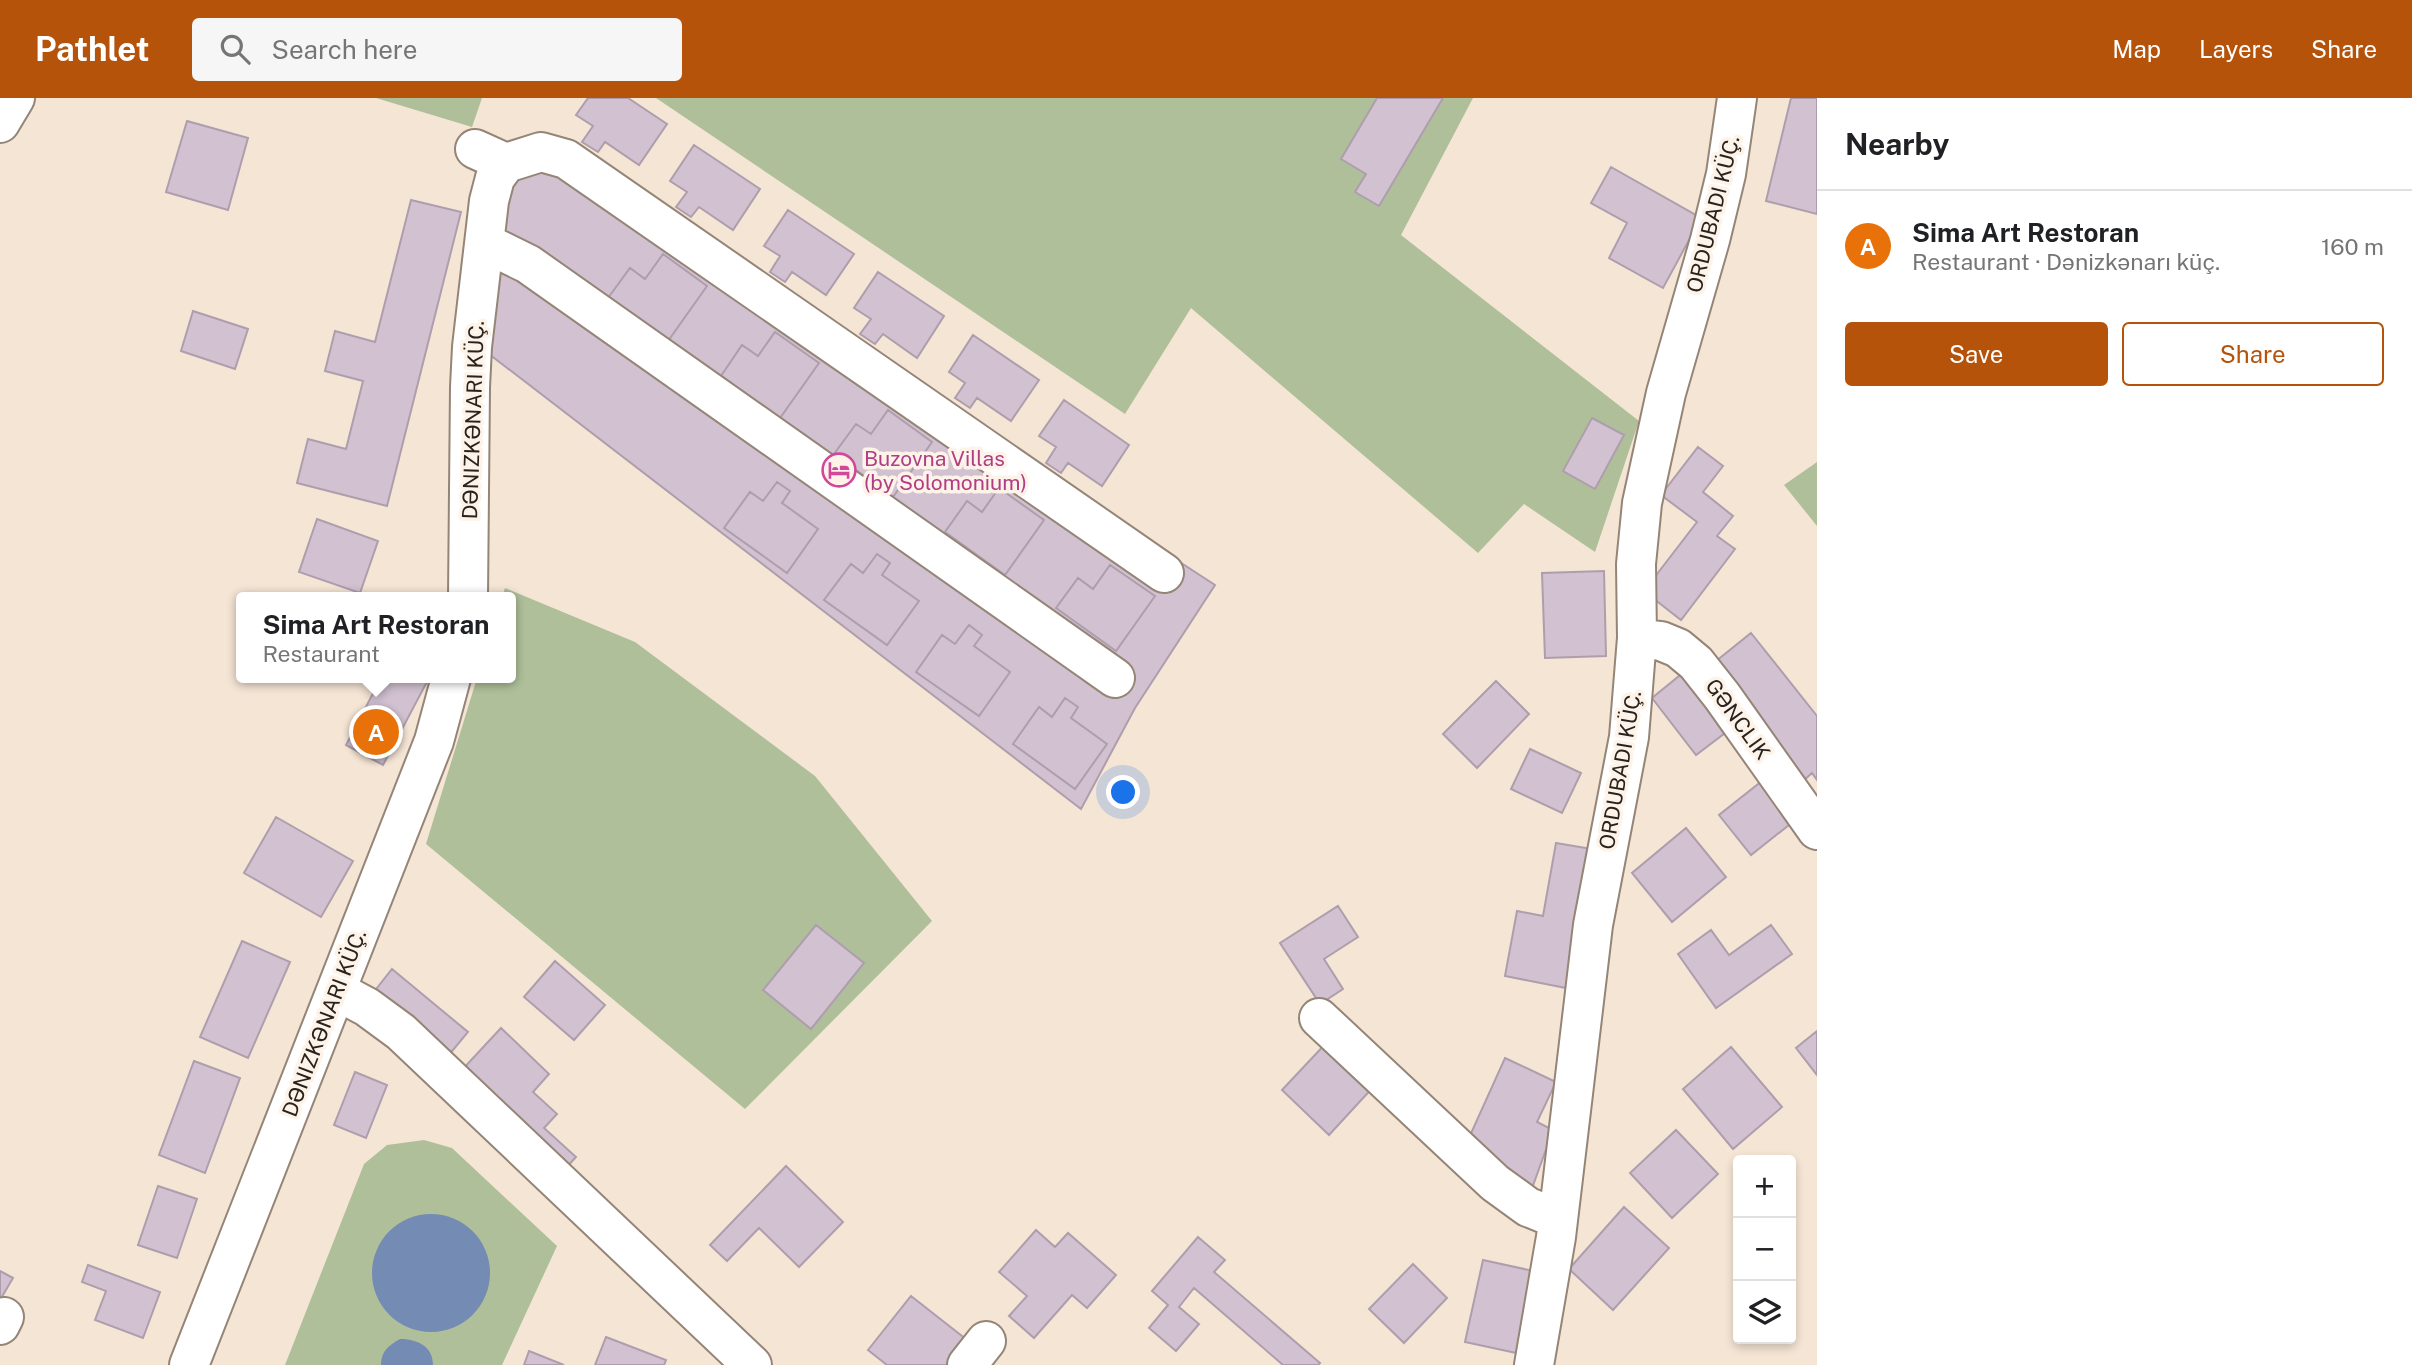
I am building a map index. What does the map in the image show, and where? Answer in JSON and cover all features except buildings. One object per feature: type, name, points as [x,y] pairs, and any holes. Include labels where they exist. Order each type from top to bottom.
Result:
[{"type":"street","points":[[0,122],[15,98]]},
{"type":"street","name":"ORDUBADI KÜÇ.","points":[[1534,1365],[1558,1219],[1589,953],[1629,737],[1637,638],[1637,538],[1647,474],[1666,393],[1723,187],[1734,133],[1737,98]]},
{"type":"street","points":[[468,592],[472,347],[489,201],[495,178],[491,156],[541,152],[566,159],[1164,573]]},
{"type":"street","points":[[485,243],[528,264],[1115,678]]},
{"type":"street","name":"GƏNCLIK","points":[[1637,638],[1661,640],[1678,648],[1696,663],[1722,695],[1817,830]]},
{"type":"street","points":[[189,1365],[434,741],[451,683]]},
{"type":"street","points":[[337,990],[401,1031],[752,1365]]},
{"type":"street","points":[[1319,1018],[1495,1182],[1528,1207],[1558,1219]]},
{"type":"green space","points":[[376,98],[482,98],[472,127]]},
{"type":"green space","points":[[656,98],[1473,98],[1401,235],[1639,421],[1595,552],[1524,504],[1478,553],[1191,308],[1125,414]]},
{"type":"green space","points":[[1817,462],[1817,526],[1784,485]]},
{"type":"green space","points":[[516,593],[635,642],[815,776],[932,921],[745,1109],[426,844],[475,683],[516,683]]},
{"type":"green space","points":[[424,1140],[452,1148],[557,1246],[502,1365],[285,1365],[364,1164],[387,1145]]},
{"type":"water","points":[[431,1214],[454,1218],[473,1231],[486,1250],[490,1273],[486,1296],[473,1315],[454,1328],[431,1332],[408,1328],[389,1315],[376,1296],[372,1273],[376,1250],[389,1231],[408,1218]]},
{"type":"water","points":[[400,1339],[412,1340],[427,1348],[433,1365],[381,1365],[386,1349]]},
{"type":"place","name":"Buzovna Villas (by Solomonium)","points":[[839,470]]},
{"type":"place","name":"Sima Art Restoran","points":[[376,732]]}]
